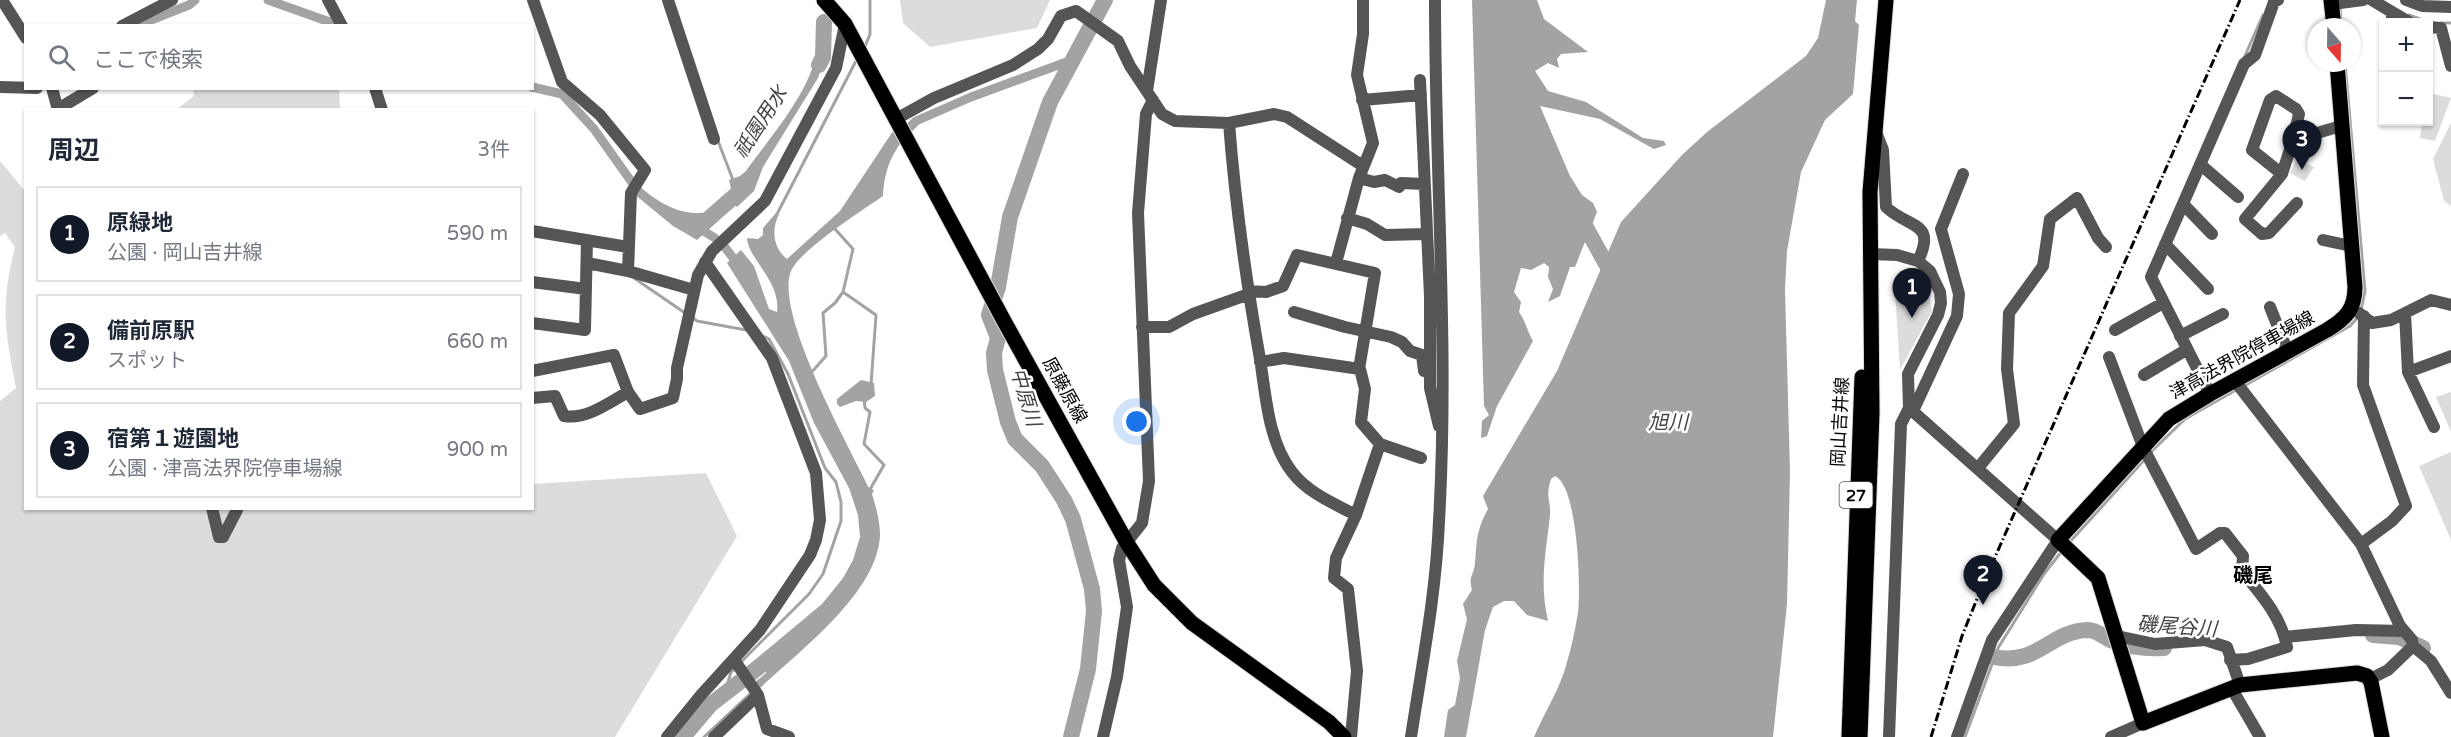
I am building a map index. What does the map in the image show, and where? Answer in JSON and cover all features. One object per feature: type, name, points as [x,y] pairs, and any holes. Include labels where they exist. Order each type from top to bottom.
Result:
[{"type":"main road","name":"岡山吉井線","points":[[1860,737],[1872,413],[1870,192],[1886,0]]},
{"type":"main road","name":"原藤原線","points":[[830,2],[861,53],[1004,321],[1127,543],[1154,585],[1176,610],[1344,736]]},
{"type":"main road","points":[[2335,18],[2338,2]]},
{"type":"main road","points":[[2338,72],[2351,246],[2359,313]]},
{"type":"main road","name":"岡山吉井線","points":[[1849,737],[1854,540],[1870,254]]},
{"type":"main road","name":"津高法界院停車場線","points":[[2062,544],[2147,453],[2169,419],[2210,394],[2238,385],[2288,351],[2359,313]]},
{"type":"main road","points":[[2062,544],[2098,578],[2143,723],[2236,687],[2357,673],[2370,679],[2382,737]]},
{"type":"street","points":[[2,0],[24,35]]},
{"type":"street","points":[[126,24],[172,0]]},
{"type":"street","points":[[328,0],[340,21]]},
{"type":"street","points":[[533,0],[562,82],[600,115],[645,170],[634,187],[628,271]]},
{"type":"street","points":[[668,0],[714,139]]},
{"type":"street","points":[[1103,737],[1117,677],[1127,607],[1119,560],[1122,548],[1142,523],[1149,481],[1138,213],[1146,114],[1161,0]]},
{"type":"street","points":[[1336,263],[1361,172],[1373,143],[1357,75],[1363,34],[1363,0]]},
{"type":"street","points":[[1411,737],[1435,582],[1443,436],[1435,0]]},
{"type":"street","points":[[2210,394],[2151,278],[2244,64],[2255,55],[2274,2],[2278,0]]},
{"type":"street","points":[[2338,2],[2363,0]]},
{"type":"street","points":[[2372,0],[2392,17]]},
{"type":"street","points":[[2406,0],[2422,6],[2451,7]]},
{"type":"street","points":[[901,128],[934,98],[1013,65],[1038,49],[1048,39],[1061,16],[1076,11],[1118,41],[1162,114],[1174,121],[1229,123],[1274,114],[1287,117],[1323,137],[1374,182],[1385,180],[1399,187],[1401,183],[1424,184]]},
{"type":"street","points":[[534,371],[614,355],[628,392],[640,409],[673,398],[677,380],[676,368],[694,290],[705,262],[712,251],[765,201],[836,68],[844,24]]},
{"type":"street","points":[[2433,27],[2441,28],[2451,66]]},
{"type":"street","points":[[1420,80],[1430,296],[1430,388],[1443,436]]},
{"type":"street","points":[[0,87],[24,88]]},
{"type":"street","points":[[53,90],[58,108]]},
{"type":"street","points":[[60,108],[90,90]]},
{"type":"street","points":[[376,90],[381,108]]},
{"type":"street","points":[[1362,100],[1420,94]]},
{"type":"street","points":[[2282,174],[2252,150],[2270,100],[2276,96],[2296,109],[2299,114],[2293,140],[2282,174],[2245,219],[2262,234],[2270,233],[2297,203]]},
{"type":"street","points":[[1229,123],[1238,222],[1248,293],[1268,411],[1280,452],[1290,471],[1301,484],[1356,515]]},
{"type":"street","points":[[2293,140],[2341,126]]},
{"type":"street","points":[[1876,132],[1883,150],[1886,207],[1921,228],[1926,236],[1926,244],[1918,261]]},
{"type":"street","points":[[2201,165],[2238,196]]},
{"type":"street","points":[[1889,737],[1901,424],[1911,409],[1957,316],[1959,294],[1941,229],[1963,174]]},
{"type":"street","points":[[1978,468],[2014,424],[2007,369],[2009,313],[2043,266],[2050,219],[2077,198],[2098,238],[2106,247]]},
{"type":"street","points":[[2183,204],[2212,234]]},
{"type":"street","points":[[1347,218],[1367,224],[1385,235],[1426,234]]},
{"type":"street","points":[[534,231],[628,247]]},
{"type":"street","points":[[534,323],[585,330],[587,240]]},
{"type":"street","points":[[2323,240],[2351,246]]},
{"type":"street","points":[[2165,244],[2208,289]]},
{"type":"street","points":[[1870,254],[1897,255],[1918,261],[1937,282],[1941,303],[1938,315],[1908,374],[1911,409],[2062,544],[1992,640],[1957,737]]},
{"type":"street","points":[[1142,327],[1169,327],[1193,314],[1248,293],[1266,292],[1283,286],[1297,255],[1375,273],[1363,331],[1359,369],[1365,389],[1361,422],[1380,444],[1421,458]]},
{"type":"street","points":[[667,737],[700,694],[736,663],[810,555],[816,540],[820,504],[816,473],[772,358],[705,262]]},
{"type":"street","points":[[586,263],[628,271],[694,290]]},
{"type":"street","points":[[534,282],[586,289]]},
{"type":"street","points":[[2359,313],[2372,323],[2391,320],[2431,300],[2451,305]]},
{"type":"street","points":[[2115,330],[2163,303]]},
{"type":"street","points":[[2270,307],[2288,351]]},
{"type":"street","points":[[1294,312],[1391,337],[1402,342],[1410,351],[1422,355],[1424,378],[1430,388]]},
{"type":"street","points":[[2359,313],[2363,385],[2406,506],[2392,521],[2361,544]]},
{"type":"street","points":[[2405,313],[2408,372],[2434,427]]},
{"type":"street","points":[[2180,336],[2223,314]]},
{"type":"street","points":[[2144,375],[2186,350]]},
{"type":"street","points":[[2408,372],[2451,356]]},
{"type":"street","points":[[2109,357],[2147,453],[2196,549],[2220,533],[2225,533],[2243,556],[2242,571],[2267,600],[2287,647],[2248,659],[2228,654],[2215,642],[2155,644],[2118,641]]},
{"type":"street","points":[[1260,362],[1284,358],[1359,369]]},
{"type":"street","points":[[2238,385],[2361,544],[2410,640],[2431,661],[2451,693]]},
{"type":"street","points":[[534,398],[555,396],[564,416],[574,418],[604,406],[628,392]]},
{"type":"street","points":[[1344,736],[1357,671],[1348,589],[1334,578],[1336,558],[1356,515],[1380,444]]},
{"type":"street","points":[[212,510],[219,537],[224,537],[237,510]]},
{"type":"street","points":[[2286,641],[2346,630],[2410,640]]},
{"type":"street","points":[[2370,679],[2388,670],[2410,640]]},
{"type":"street","points":[[2228,654],[2236,687],[2260,737]]},
{"type":"street","points":[[736,663],[756,693],[767,729],[789,737]]},
{"type":"street","points":[[714,737],[756,693]]},
{"type":"street","points":[[2111,737],[2143,723]]},
{"type":"shaded area","points":[[900,0],[1050,0],[1037,28],[930,47],[903,23]]},
{"type":"shaded area","points":[[193,90],[339,90],[340,108],[178,108],[194,96]]},
{"type":"shaded area","points":[[2433,94],[2451,98],[2435,141],[2420,138],[2422,126],[2433,126]]},
{"type":"shaded area","points":[[2451,123],[2451,206],[2444,201],[2433,159]]},
{"type":"shaded area","points":[[2296,160],[2314,167],[2305,181],[2290,173]]},
{"type":"shaded area","points":[[0,161],[24,190],[24,510],[534,510],[534,484],[706,473],[737,536],[615,737],[0,737],[0,401],[16,388],[6,318],[7,286],[15,247],[5,233],[0,236]]},
{"type":"shaded area","points":[[1907,271],[1922,283],[1930,298],[1932,311],[1900,370],[1895,291]]},
{"type":"shaded area","points":[[2451,392],[2451,432],[2436,397]]},
{"type":"shaded area","points":[[2451,452],[2451,540],[2419,466]]},
{"type":"water","points":[[1472,0],[1537,0],[1544,19],[1588,52],[1561,54],[1557,59],[1559,68],[1548,63],[1535,71],[1548,91],[1586,102],[1643,138],[1664,141],[1666,145],[1654,149],[1600,119],[1540,106],[1570,176],[1582,195],[1593,203],[1597,212],[1575,267],[1570,267],[1560,296],[1548,302],[1553,289],[1548,277],[1549,267],[1544,263],[1531,270],[1521,268],[1514,292],[1521,302],[1519,312],[1533,341],[1497,406],[1487,436],[1481,438],[1482,421],[1489,415],[1484,406]]},
{"type":"water","name":"旭川","points":[[1826,0],[1857,0],[1855,21],[1859,25],[1853,94],[1825,120],[1801,172],[1787,251],[1785,289],[1790,472],[1787,604],[1773,737],[1534,737],[1564,671],[1578,613],[1578,562],[1573,517],[1563,484],[1555,476],[1551,479],[1548,490],[1550,515],[1544,567],[1545,607],[1548,621],[1527,615],[1514,601],[1504,601],[1493,607],[1485,630],[1466,737],[1444,737],[1448,710],[1455,705],[1460,678],[1457,661],[1467,619],[1463,604],[1472,590],[1471,578],[1478,536],[1488,509],[1483,496],[1557,371],[1621,222],[1682,155],[1707,132],[1806,56],[1818,38]]},
{"type":"water","points":[[817,42],[827,43],[828,48],[818,78],[763,167],[754,191],[737,207],[729,198],[731,189],[729,180],[746,171],[791,110],[810,75]]},
{"type":"water","points":[[895,128],[902,141],[888,167],[883,196],[806,252],[791,271],[789,291],[793,317],[816,379],[869,488],[874,490],[872,494],[879,519],[880,535],[876,557],[866,578],[851,600],[814,640],[758,690],[754,683],[766,673],[765,670],[751,679],[744,669],[822,604],[843,578],[853,560],[860,537],[858,515],[849,488],[814,423],[789,361],[727,263],[741,250],[754,266],[769,309],[777,312],[777,301],[770,280],[753,254],[747,238],[758,239],[763,235],[763,228],[776,213],[779,214],[774,232],[776,244],[787,259],[840,211]]},
{"type":"water","points":[[639,186],[672,208],[690,213],[710,212],[718,221],[697,240],[673,226],[634,194]]},
{"type":"water","points":[[861,380],[874,383],[875,396],[866,402],[856,401],[840,407],[837,399]]},
{"type":"waterway","points":[[141,24],[189,5],[195,0]]},
{"type":"waterway","points":[[268,0],[335,24]]},
{"type":"waterway","points":[[864,49],[870,34],[870,0]]},
{"type":"waterway","name":"中原川","points":[[1071,737],[1088,669],[1094,611],[1092,589],[1073,519],[1064,500],[1042,466],[1015,439],[1008,422],[995,370],[994,353],[998,338],[989,315],[998,287],[1010,217],[1050,102],[1105,0]]},
{"type":"waterway","points":[[2340,5],[2341,18]]},
{"type":"waterway","points":[[2244,58],[2263,15]]},
{"type":"waterway","points":[[2409,15],[2417,18]]},
{"type":"waterway","name":"祇園用水","points":[[819,65],[823,57],[824,22]]},
{"type":"waterway","points":[[2441,23],[2451,23]]},
{"type":"waterway","points":[[776,216],[857,59]]},
{"type":"waterway","points":[[902,135],[916,121],[971,97],[1072,60]]},
{"type":"waterway","points":[[2346,72],[2365,291],[2361,310]]},
{"type":"waterway","points":[[534,87],[562,94],[594,129],[638,191]]},
{"type":"waterway","points":[[718,141],[733,180]]},
{"type":"waterway","name":"祇園用水","points":[[698,228],[738,193],[745,183]]},
{"type":"waterway","name":"旭川","points":[[1578,213],[1615,280]]},
{"type":"waterway","points":[[697,227],[715,238]]},
{"type":"waterway","points":[[835,229],[853,249],[843,292],[876,315],[871,385]]},
{"type":"waterway","points":[[724,246],[740,267]]},
{"type":"waterway","points":[[634,278],[685,313]]},
{"type":"waterway","points":[[810,374],[826,356],[823,313],[843,292]]},
{"type":"waterway","points":[[2242,387],[2350,326],[2359,316]]},
{"type":"waterway","points":[[692,317],[697,321],[746,330]]},
{"type":"waterway","points":[[740,663],[809,594],[823,574],[841,521],[841,502],[836,482],[825,468],[788,374],[769,339],[763,336]]},
{"type":"waterway","points":[[2150,453],[2185,419],[2236,390]]},
{"type":"waterway","points":[[864,399],[865,408],[870,412],[864,444],[884,465],[869,491]]},
{"type":"waterway","points":[[2068,544],[2146,458]]},
{"type":"waterway","points":[[1965,737],[1998,648],[2044,574],[2062,551]]},
{"type":"waterway","name":"磯尾谷川","points":[[1994,657],[2022,657],[2063,636],[2088,630],[2125,645],[2164,648]]},
{"type":"waterway","name":"磯尾谷川","points":[[2373,635],[2399,637],[2423,648]]},
{"type":"waterway","points":[[683,737],[710,705],[759,667]]},
{"type":"waterway","points":[[725,693],[731,672],[736,668]]},
{"type":"waterway","points":[[704,737],[753,691]]},
{"type":"railway","points":[[1931,737],[1962,636],[1981,589],[2240,0]]},
{"type":"place","name":"宿第１遊園地","points":[[2302,170]]},
{"type":"place","name":"原緑地","points":[[1912,318]]},
{"type":"place","name":"備前原駅","points":[[1983,605]]},
{"type":"district","name":"磯尾","points":[[2253,575]]}]
